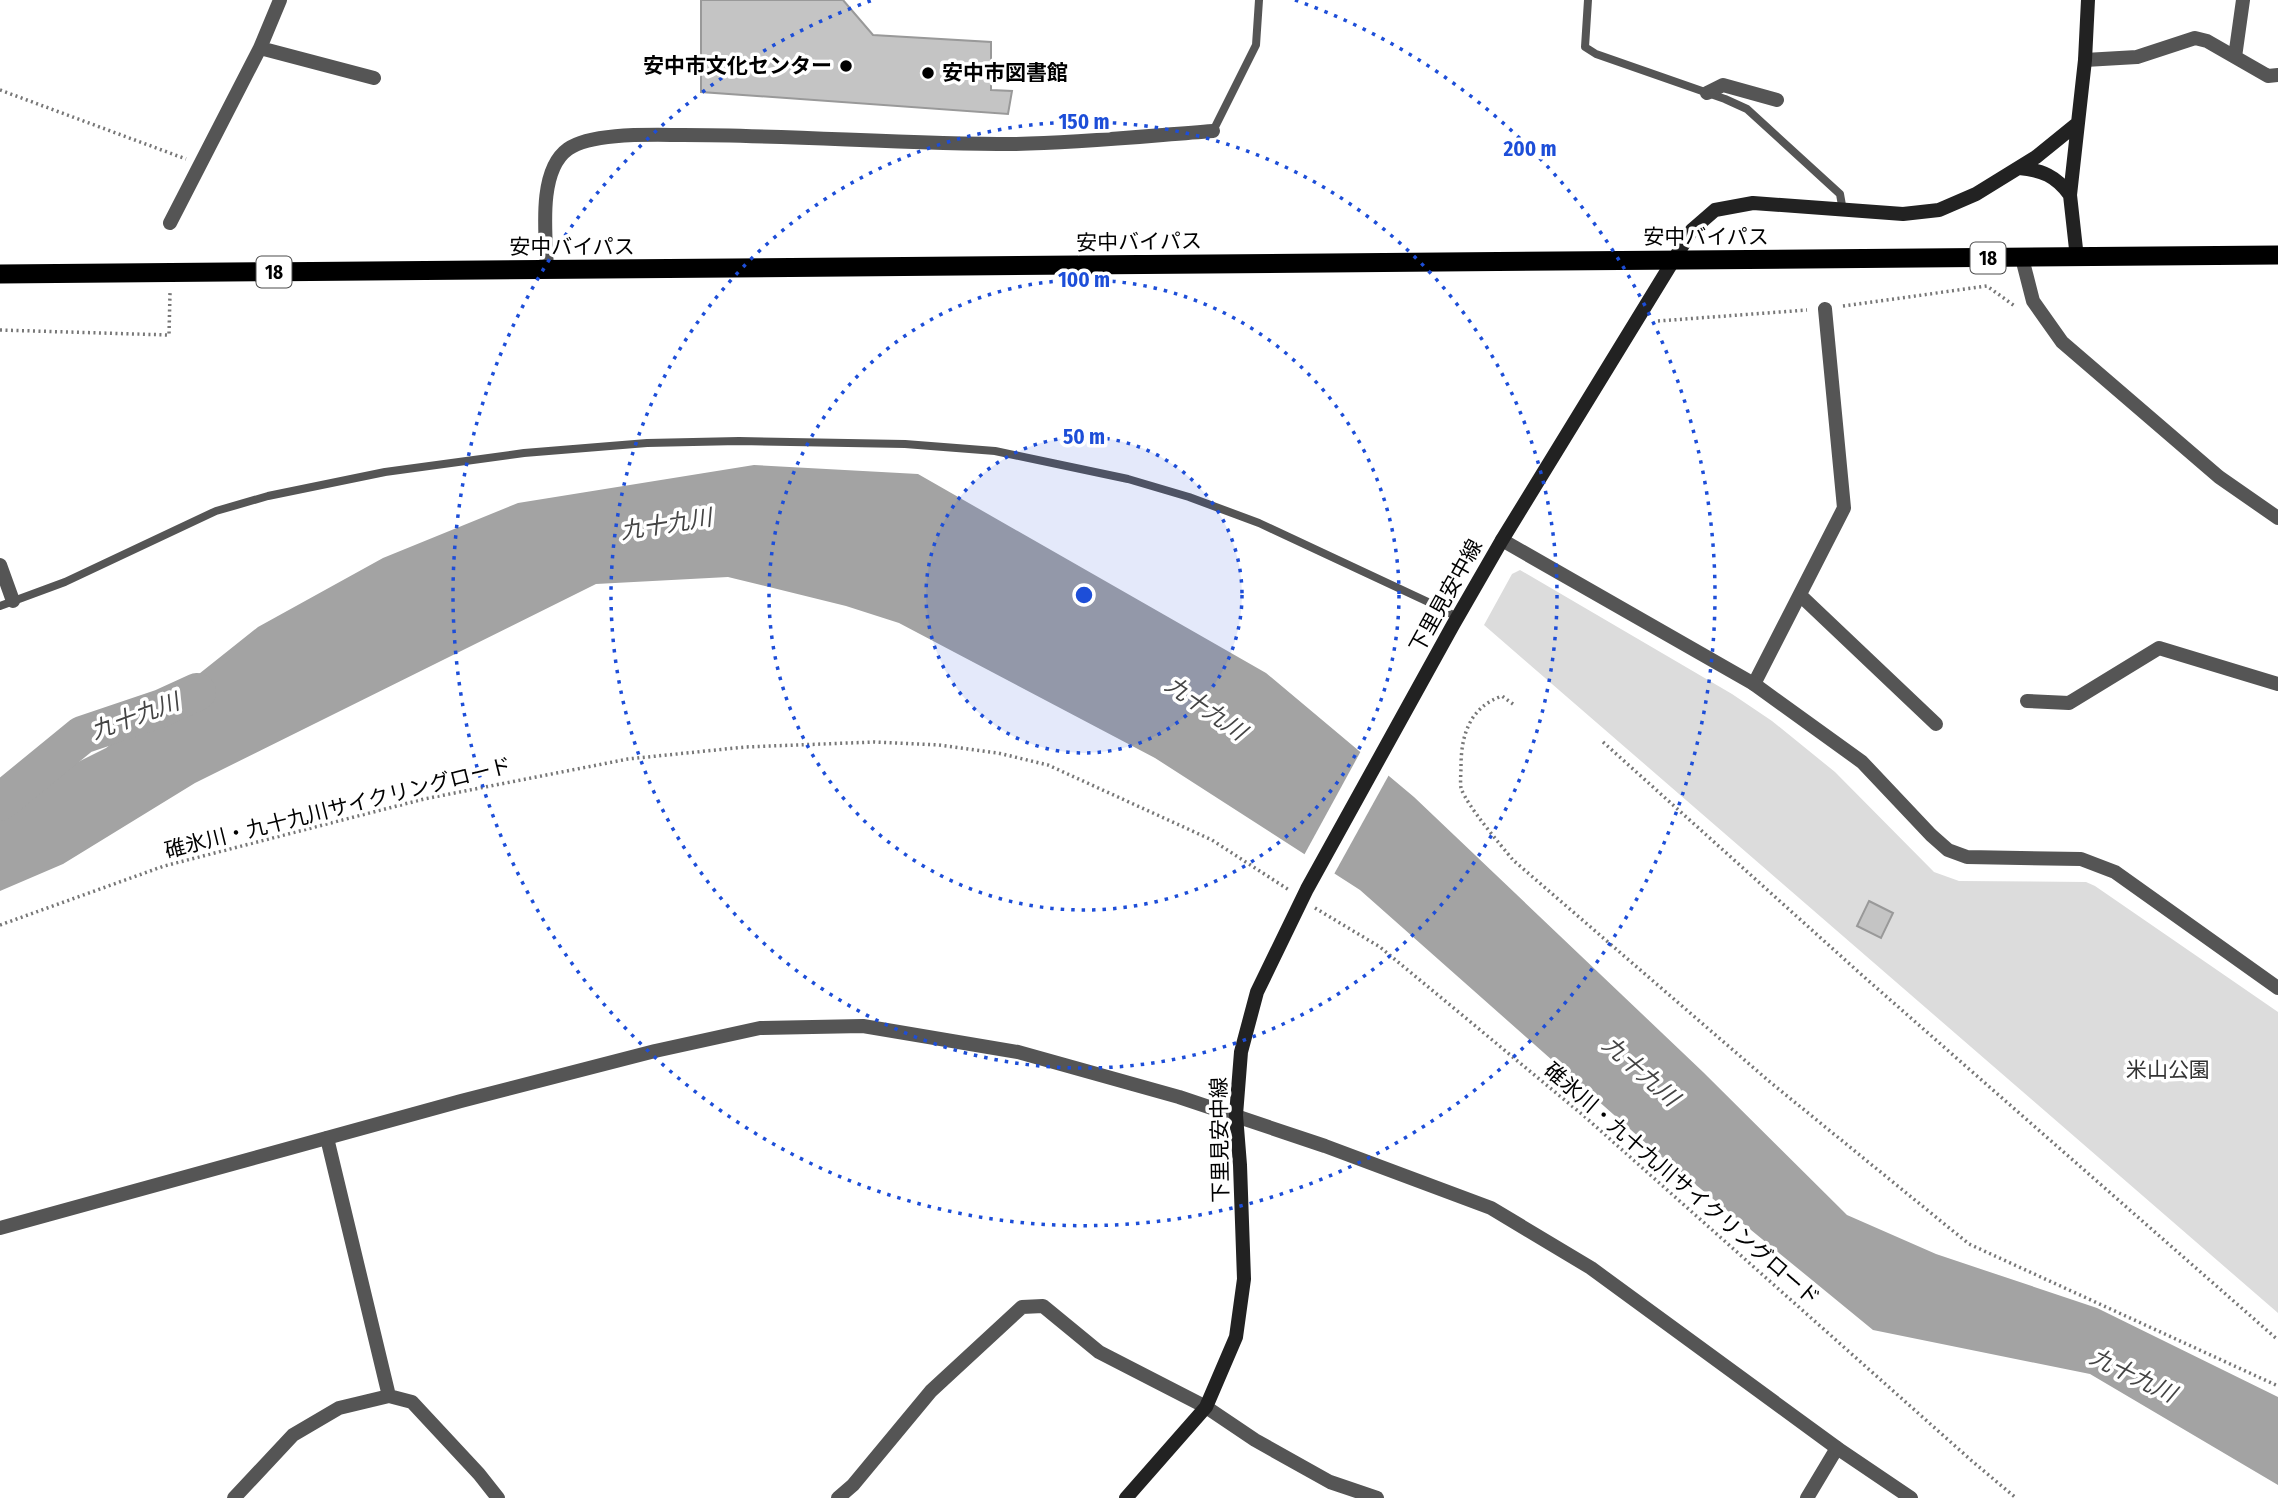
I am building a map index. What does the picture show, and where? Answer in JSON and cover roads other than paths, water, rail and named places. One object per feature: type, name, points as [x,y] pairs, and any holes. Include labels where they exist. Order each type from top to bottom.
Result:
[{"type":"highway","name":"安中バイパス","points":[[0,274],[2278,256]]},
{"type":"main road","points":[[2077,258],[2070,195],[2085,60],[2088,0]]},
{"type":"main road","name":"下里見安中線","points":[[1126,1498],[1206,1407],[1236,1337],[1244,1279],[1236,1115],[1241,1052],[1257,992],[1307,889],[1455,622],[1502,540],[1692,230],[1715,210],[1753,203],[1903,214],[1939,210],[1976,194],[2019,168],[2078,123]]},
{"type":"main road","points":[[2019,168],[2041,170],[2051,175],[2070,195]]},
{"type":"street","points":[[170,223],[260,48],[280,0]]},
{"type":"street","points":[[2235,57],[2243,0]]},
{"type":"street","points":[[2085,60],[2137,57],[2195,38],[2268,76],[2278,75]]},
{"type":"street","points":[[260,48],[374,78]]},
{"type":"street","points":[[1707,93],[1723,85],[1777,100]]},
{"type":"street","points":[[547,270],[547,187],[554,166],[567,149],[588,140],[638,135],[720,135],[1012,144],[1213,131]]},
{"type":"street","points":[[2022,258],[2033,301],[2062,341],[2219,477],[2278,518]]},
{"type":"street","points":[[1754,684],[1844,508],[1825,309]]},
{"type":"street","points":[[1502,540],[1754,684],[1862,762],[1948,850],[1966,857],[2081,859],[2116,872],[2278,988]]},
{"type":"street","points":[[0,565],[7,604]]},
{"type":"street","points":[[1800,595],[1936,724]]},
{"type":"street","points":[[2028,701],[2069,702],[2159,648],[2278,684]]},
{"type":"street","points":[[0,1228],[655,1051],[760,1028],[863,1026],[1018,1052],[1236,1115],[1491,1208],[1591,1268],[1837,1448],[1911,1498]]},
{"type":"street","points":[[327,1138],[388,1396]]},
{"type":"street","points":[[838,1498],[853,1486],[931,1391],[1022,1307],[1043,1306],[1099,1352],[1206,1407],[1255,1440],[1330,1482],[1377,1498]]},
{"type":"street","points":[[234,1498],[293,1435],[340,1408],[388,1396],[412,1402],[480,1474],[498,1498]]},
{"type":"street","points":[[1807,1498],[1837,1448]]},
{"type":"lane","points":[[1213,131],[1256,45],[1259,0]]},
{"type":"lane","points":[[1588,0],[1586,47],[1596,54],[1747,109],[1840,194],[1843,211]]},
{"type":"lane","points":[[7,604],[65,582],[216,511],[268,496],[385,472],[524,453],[647,443],[739,441],[905,444],[995,451],[1128,479],[1189,497],[1259,523],[1441,608],[1455,622]]},
{"type":"water","points":[[754,465],[918,474],[1266,673],[1414,797],[1703,1072],[1847,1215],[1936,1254],[2097,1308],[2278,1397],[2278,1485],[2090,1374],[1873,1330],[1657,1153],[1360,890],[1155,758],[899,623],[846,606],[728,577],[596,584],[195,783],[63,864],[0,891],[0,801],[106,748],[258,627],[383,558],[518,503]]},
{"type":"waterway","name":"九十九川","points":[[0,802],[82,735],[162,708],[197,692]]},
{"type":"place","name":"安中市文化センター","points":[[846,66]]},
{"type":"place","name":"安中市図書館","points":[[928,73]]},
{"type":"park label","name":"米山公園","points":[[2168,1070]]}]
